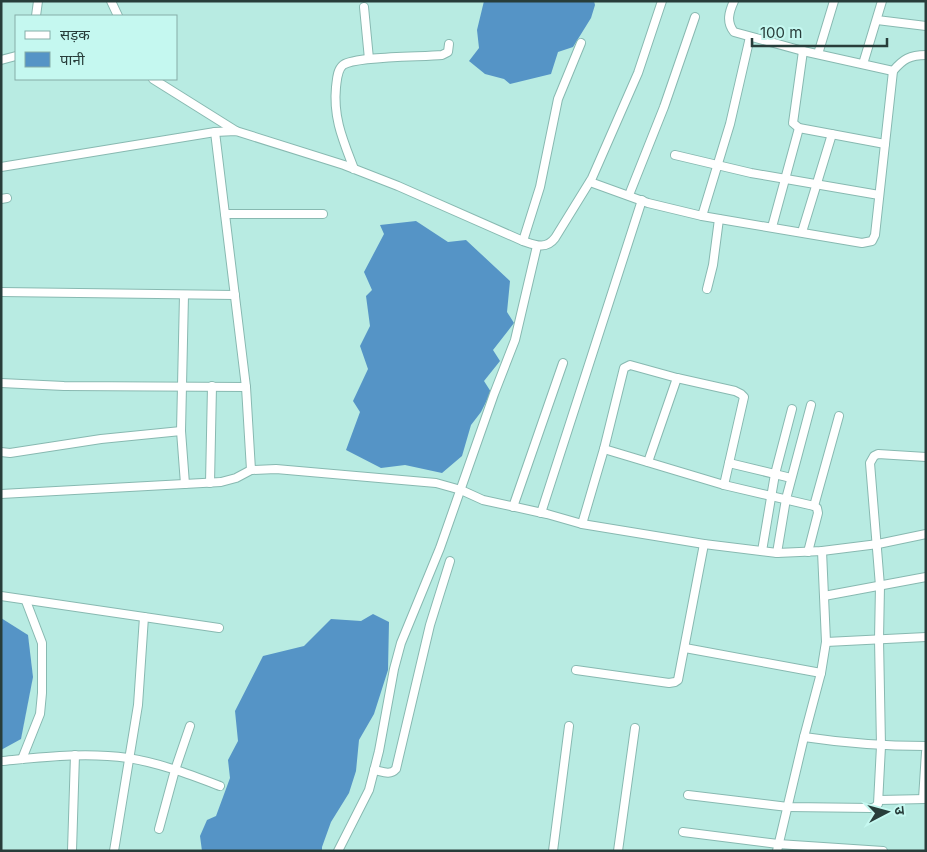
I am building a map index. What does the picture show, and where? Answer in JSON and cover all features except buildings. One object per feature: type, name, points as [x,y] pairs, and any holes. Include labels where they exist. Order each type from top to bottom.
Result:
[{"type":"street","points":[[36,15],[38,1]]},
{"type":"street","points":[[111,1],[118,15]]},
{"type":"street","points":[[155,80],[236,131],[354,168],[523,241],[537,246],[551,244],[590,182],[638,72],[662,1]]},
{"type":"street","points":[[734,1],[729,19],[730,27],[734,32],[803,51],[893,71]]},
{"type":"street","points":[[818,54],[834,1]]},
{"type":"street","points":[[863,64],[882,1]]},
{"type":"street","points":[[364,7],[369,59]]},
{"type":"street","points":[[629,196],[664,107],[695,17]]},
{"type":"street","points":[[877,20],[926,26]]},
{"type":"street","points":[[702,216],[730,124],[750,37]]},
{"type":"street","points":[[523,241],[540,187],[558,99],[581,43]]},
{"type":"street","points":[[354,168],[337,119],[335,100],[337,81],[342,66],[354,61],[369,59],[442,55],[448,52],[449,44]]},
{"type":"street","points":[[803,51],[793,123],[799,128],[885,144]]},
{"type":"street","points":[[590,182],[629,196],[702,216],[862,243],[872,241],[875,235],[893,71],[900,61],[908,56],[926,55]]},
{"type":"street","points":[[1,60],[15,56]]},
{"type":"street","points":[[772,227],[799,128]]},
{"type":"street","points":[[1,167],[215,132],[236,131]]},
{"type":"street","points":[[215,132],[246,387],[251,470]]},
{"type":"street","points":[[802,232],[832,134]]},
{"type":"street","points":[[675,155],[751,173],[879,195]]},
{"type":"street","points":[[544,513],[649,202]]},
{"type":"street","points":[[225,214],[323,214]]},
{"type":"street","points":[[707,289],[713,265],[719,218]]},
{"type":"street","points":[[338,851],[369,790],[401,644],[461,490],[515,340],[537,246]]},
{"type":"street","points":[[1,292],[235,295]]},
{"type":"street","points":[[184,295],[181,431],[185,484]]},
{"type":"street","points":[[513,507],[563,363]]},
{"type":"street","points":[[582,524],[604,449],[624,368],[630,365],[735,391],[744,397],[724,485]]},
{"type":"street","points":[[648,462],[677,378]]},
{"type":"street","points":[[1,383],[64,386],[246,387]]},
{"type":"street","points":[[210,483],[212,386]]},
{"type":"street","points":[[777,553],[786,499],[810,406]]},
{"type":"street","points":[[762,551],[771,495],[792,408]]},
{"type":"street","points":[[814,506],[839,416]]},
{"type":"street","points":[[1,452],[10,453],[101,439],[181,431]]},
{"type":"street","points":[[604,449],[724,485],[771,495],[817,508],[815,552],[824,596],[826,642],[821,673],[778,848]]},
{"type":"street","points":[[688,795],[788,807],[875,807],[879,800],[881,746],[880,586],[870,463],[871,459],[878,454],[926,457]]},
{"type":"street","points":[[729,463],[791,478]]},
{"type":"street","points":[[1,494],[210,483],[236,478],[251,470],[276,469],[436,483],[461,490],[483,500],[557,516],[582,524],[704,544],[777,553],[815,552],[878,544],[926,534]]},
{"type":"street","points":[[576,670],[675,682],[680,676],[704,544]]},
{"type":"street","points":[[374,770],[389,773],[396,770],[430,625],[450,561]]},
{"type":"street","points":[[824,596],[926,577]]},
{"type":"street","points":[[1,596],[219,628]]},
{"type":"street","points":[[22,759],[40,714],[42,693],[42,643],[26,601]]},
{"type":"street","points":[[114,851],[138,704],[144,617]]},
{"type":"street","points":[[826,642],[926,637]]},
{"type":"street","points":[[685,648],[821,673]]},
{"type":"street","points":[[159,828],[175,770],[190,726]]},
{"type":"street","points":[[553,851],[569,726]]},
{"type":"street","points":[[618,851],[635,728]]},
{"type":"street","points":[[804,736],[840,743],[881,746],[926,746]]},
{"type":"street","points":[[879,800],[924,799],[926,752]]},
{"type":"street","points":[[72,851],[75,754]]},
{"type":"street","points":[[1,761],[75,754],[130,758],[175,770],[220,786]]},
{"type":"street","points":[[683,832],[778,848],[883,851]]},
{"type":"water","points":[[484,1],[594,1],[595,5],[591,18],[573,47],[558,52],[551,74],[510,84],[504,79],[485,74],[469,61],[479,48],[477,30]]},
{"type":"water","points":[[416,221],[448,242],[466,240],[510,281],[507,312],[514,323],[493,350],[500,361],[484,381],[491,392],[481,412],[471,425],[462,456],[442,473],[405,465],[381,468],[346,450],[360,412],[353,401],[368,369],[360,346],[370,326],[366,296],[372,290],[364,272],[384,234],[380,225]]},
{"type":"water","points":[[373,614],[389,622],[388,670],[374,714],[359,740],[356,771],[349,793],[331,822],[322,851],[202,851],[200,836],[207,820],[216,816],[230,778],[228,760],[238,741],[235,711],[263,656],[304,646],[331,619],[361,621]]},
{"type":"water","points":[[1,618],[28,635],[33,677],[21,739],[1,750]]}]
